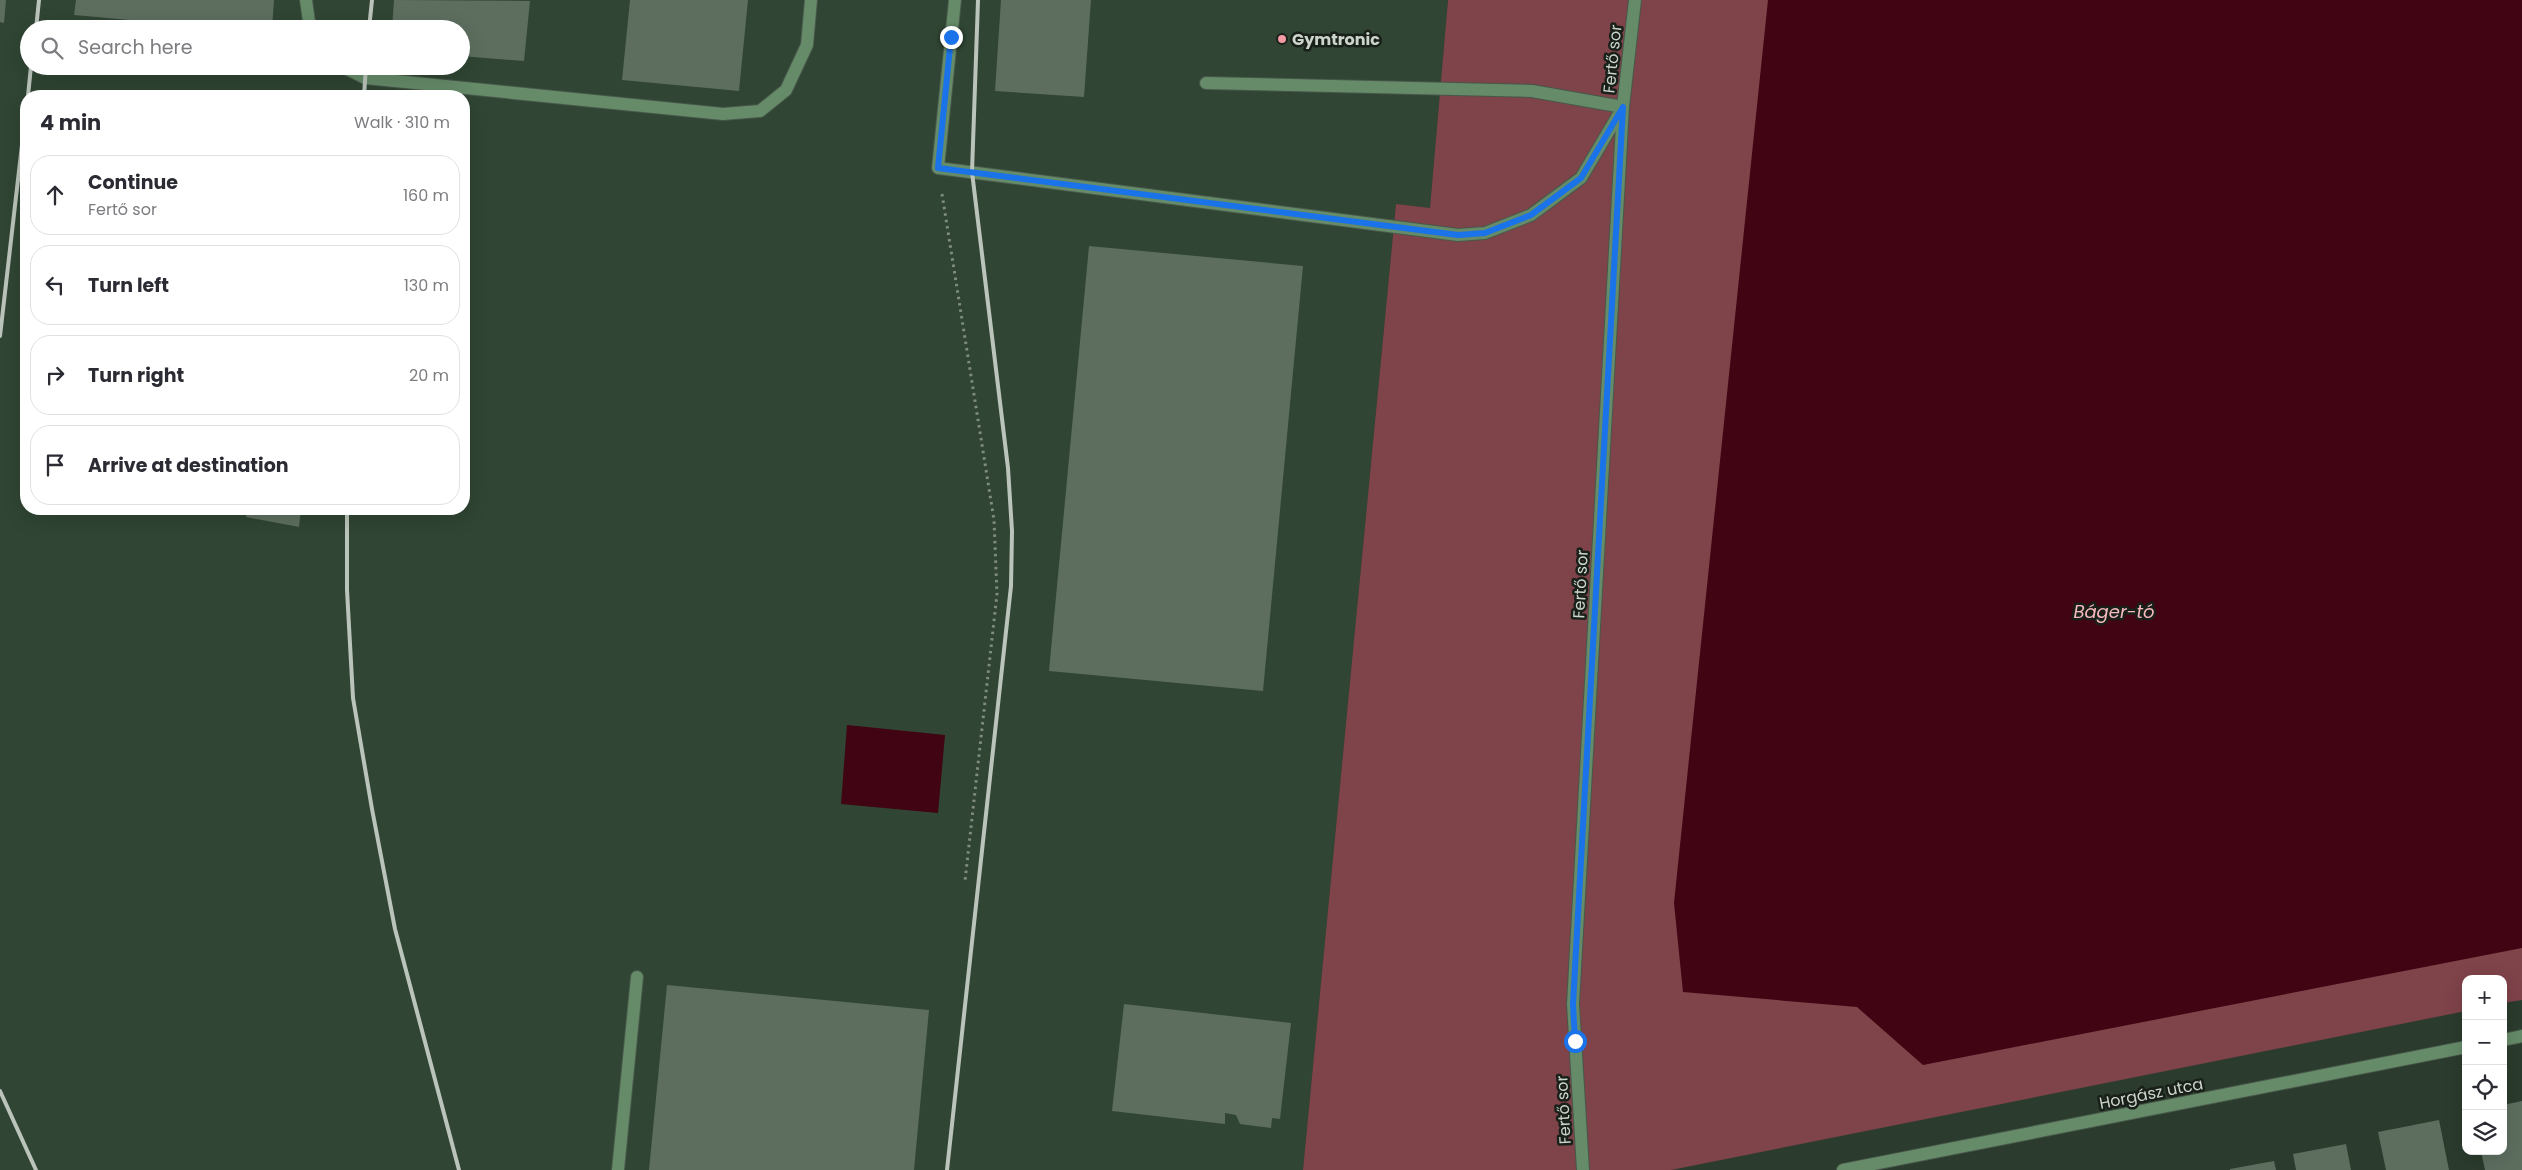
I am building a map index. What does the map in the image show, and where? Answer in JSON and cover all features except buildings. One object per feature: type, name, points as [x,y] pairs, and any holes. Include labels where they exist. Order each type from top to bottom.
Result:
[{"type":"street","points":[[306,0],[309,20]]},
{"type":"street","points":[[359,75],[365,78],[723,114],[760,111],[786,90],[807,45],[811,0]]},
{"type":"street","points":[[955,0],[938,168],[1458,235],[1485,233],[1531,215],[1581,178],[1623,107],[1532,91],[1206,83]]},
{"type":"street","name":"Fertő sor","points":[[1583,1170],[1573,1004],[1623,107],[1635,0]]},
{"type":"street","points":[[618,1170],[637,976]]},
{"type":"street","points":[[2507,1039],[2522,1036]]},
{"type":"street","name":"Horgász utca","points":[[1843,1170],[2462,1048]]},
{"type":"path","points":[[938,168],[994,520],[997,594],[965,881]]},
{"type":"shaded area","points":[[0,0],[1448,0],[1430,209],[1396,204],[1303,1170],[0,1170]]},
{"type":"shaded area","name":"Báger-tó","points":[[1448,0],[2522,0],[2522,1000],[2507,1002],[2507,975],[2462,975],[2462,1012],[1671,1170],[1303,1170],[1396,204],[1430,208]]},
{"type":"water","name":"Báger-tó","points":[[1768,0],[2522,0],[2522,948],[1923,1065],[1857,1007],[1683,992],[1674,903]]},
{"type":"water","points":[[847,725],[945,735],[938,813],[841,804]]},
{"type":"railway","points":[[37,20],[39,0]]},
{"type":"railway","points":[[370,20],[372,0]]},
{"type":"railway","points":[[947,1170],[1011,586],[1012,531],[1008,468],[972,172],[978,0]]},
{"type":"railway","points":[[29,90],[30,75]]},
{"type":"railway","points":[[364,90],[365,75]]},
{"type":"railway","points":[[0,336],[20,162]]},
{"type":"railway","points":[[347,515],[347,590],[353,698],[395,929],[459,1170]]},
{"type":"railway","points":[[0,1091],[36,1170]]},
{"type":"place","name":"Gymtronic","points":[[1282,39]]},
{"type":"route","points":[[951,37],[938,168],[1458,235],[1485,233],[1531,215],[1581,178],[1623,107],[1573,1004],[1575,1041]]}]
